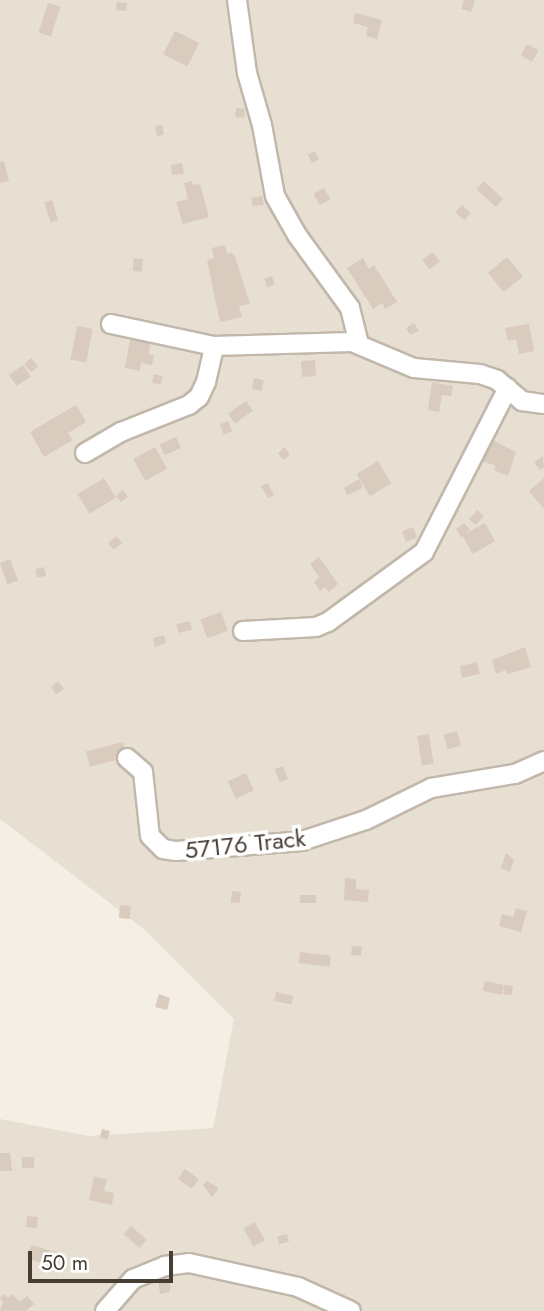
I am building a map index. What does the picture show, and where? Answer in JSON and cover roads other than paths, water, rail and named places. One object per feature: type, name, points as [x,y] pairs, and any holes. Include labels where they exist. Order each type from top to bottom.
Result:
[{"type":"street","points":[[237,0],[247,73],[262,125],[275,196],[297,235],[350,308],[359,344]]},
{"type":"street","points":[[111,324],[214,346],[359,344],[397,363],[480,374],[508,388],[522,401],[544,404]]},
{"type":"street","points":[[85,453],[121,432],[189,405],[199,397],[206,382],[214,346]]},
{"type":"street","points":[[243,631],[316,626],[328,622],[424,552],[508,388]]},
{"type":"street","name":"57176 Track","points":[[127,758],[143,772],[150,836],[163,849],[176,851],[259,842],[286,843],[314,838],[366,820],[430,788],[515,774],[544,761]]},
{"type":"street","points":[[105,1311],[133,1279],[165,1266],[189,1263],[298,1287],[351,1311]]}]
